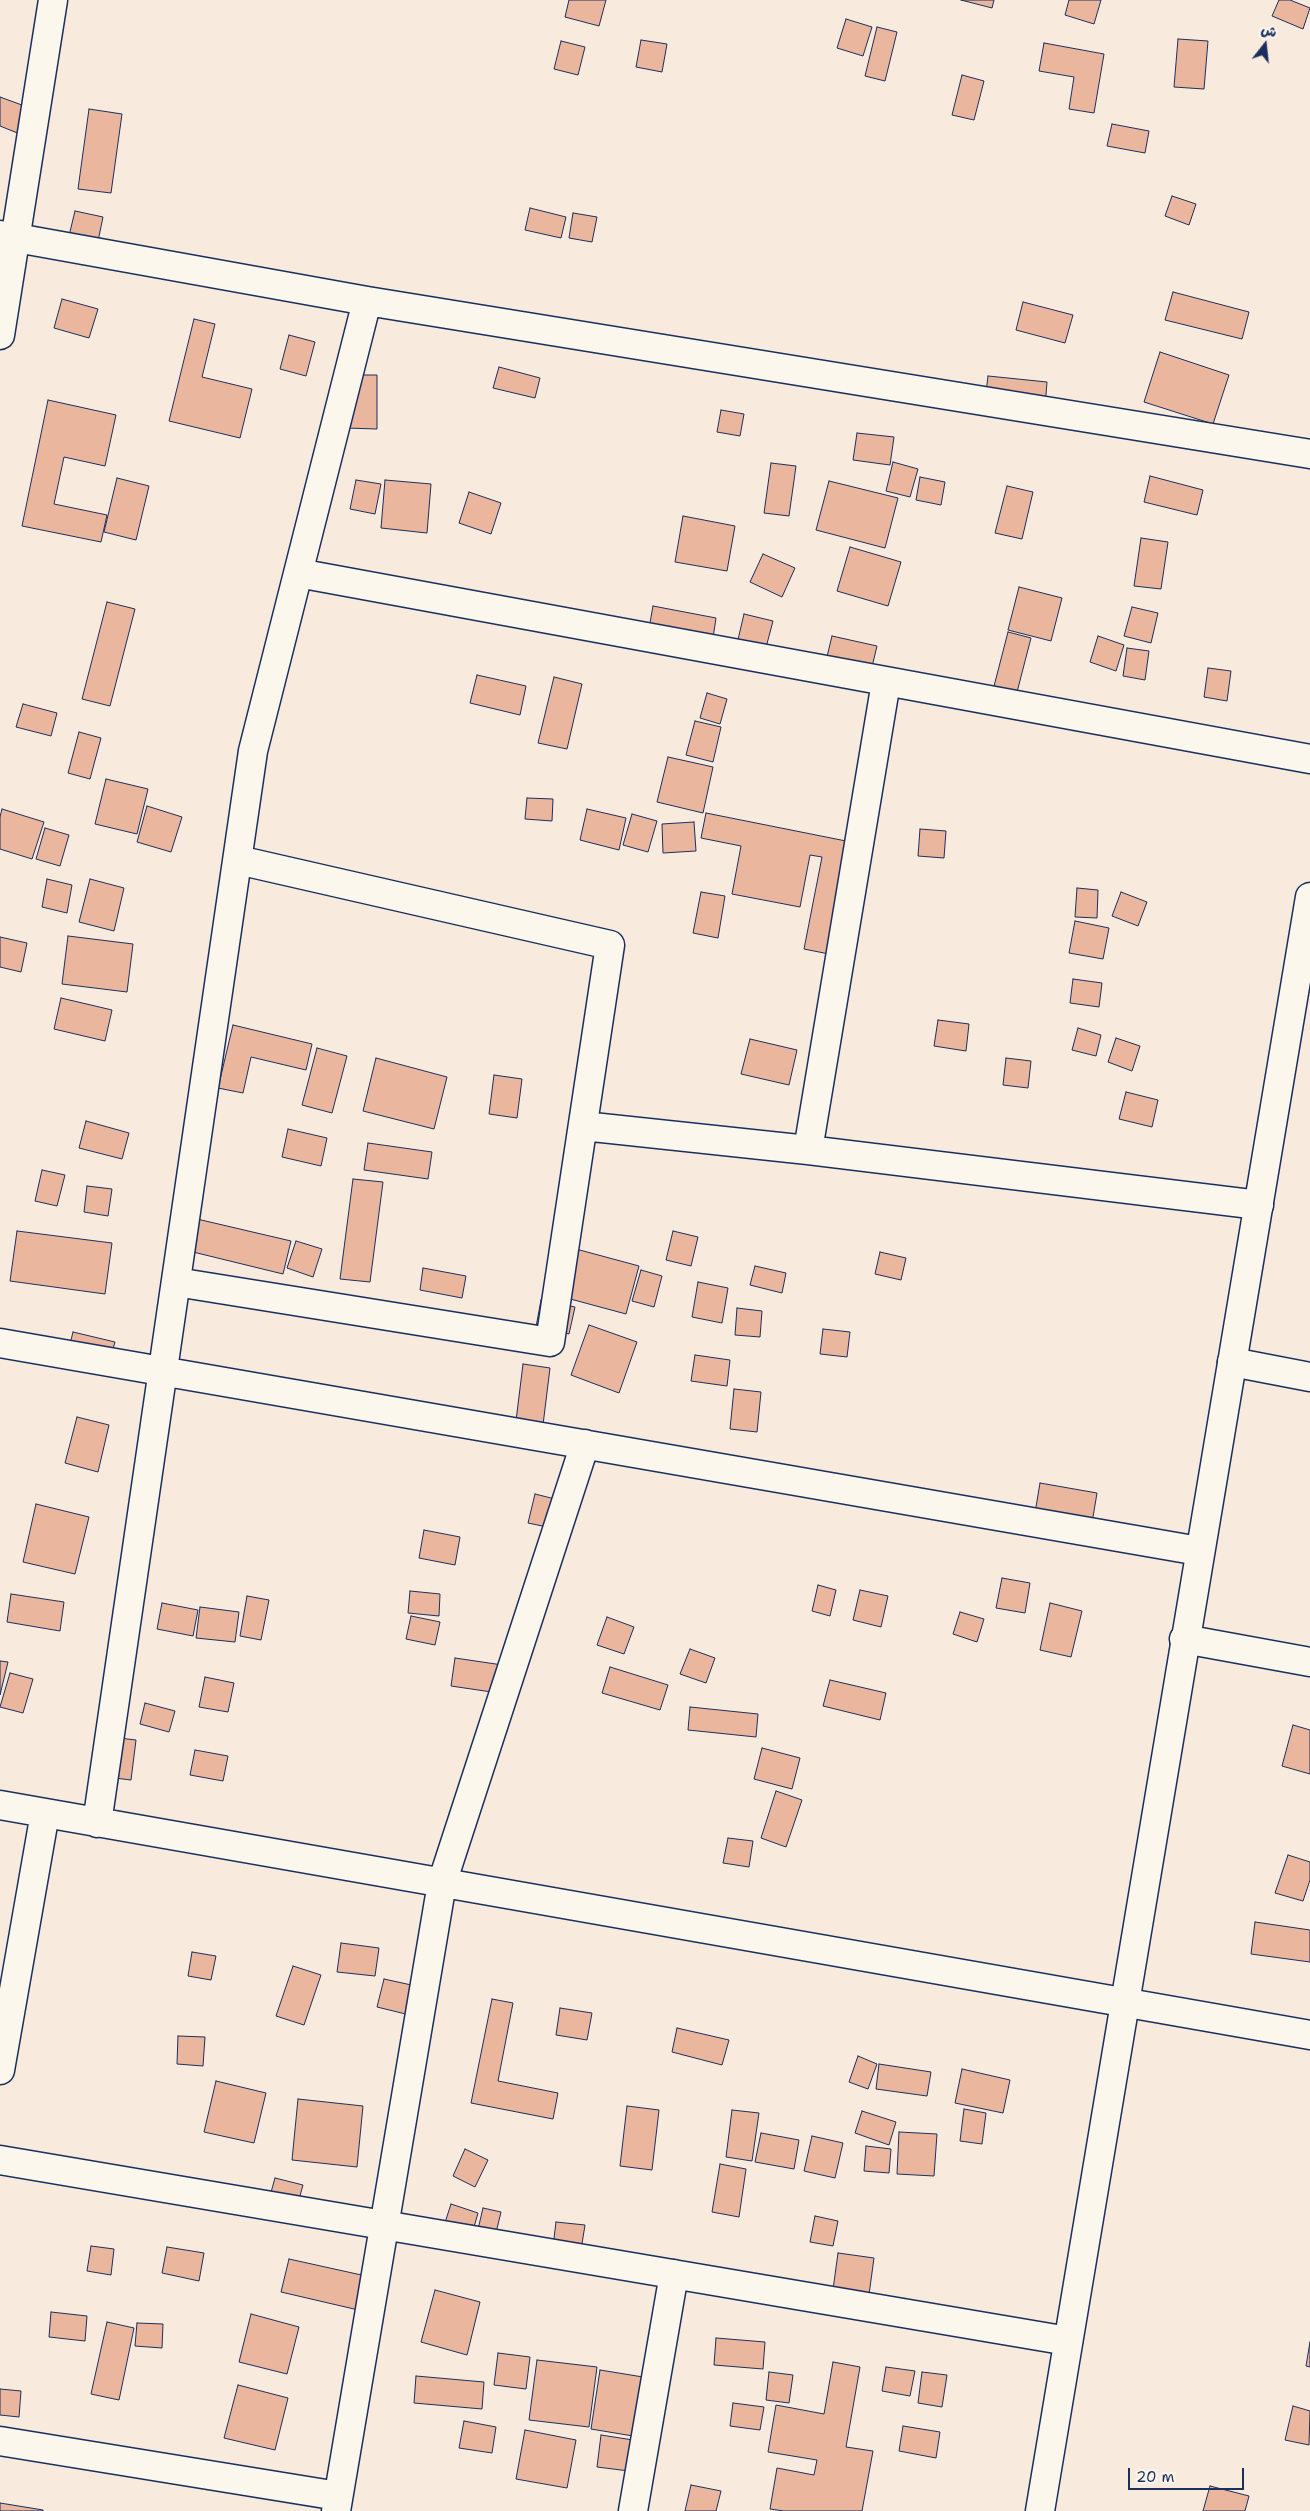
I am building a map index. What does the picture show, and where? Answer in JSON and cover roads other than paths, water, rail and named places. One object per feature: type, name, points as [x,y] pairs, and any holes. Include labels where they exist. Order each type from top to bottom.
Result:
[{"type":"street","points":[[0,334],[8,236],[53,0]]},
{"type":"street","points":[[8,236],[367,301],[1310,454]]},
{"type":"street","points":[[97,1823],[253,750],[367,301]]},
{"type":"street","points":[[298,573],[1310,759]]},
{"type":"street","points":[[808,1150],[886,682]]},
{"type":"street","points":[[176,1282],[550,1342],[610,944],[238,860]]},
{"type":"street","points":[[1040,2511],[1184,1638],[1310,897]]},
{"type":"street","points":[[583,1126],[808,1150],[1259,1205]]},
{"type":"street","points":[[0,1343],[1199,1551]]},
{"type":"street","points":[[1232,1362],[1310,1377]]},
{"type":"street","points":[[0,2441],[337,2504],[442,1883],[584,1444]]},
{"type":"street","points":[[1184,1638],[1310,1662]]},
{"type":"street","points":[[0,1805],[1310,2035]]},
{"type":"street","points":[[0,2070],[45,1813]]},
{"type":"street","points":[[0,2160],[1068,2341]]},
{"type":"street","points":[[633,2511],[674,2274]]}]
